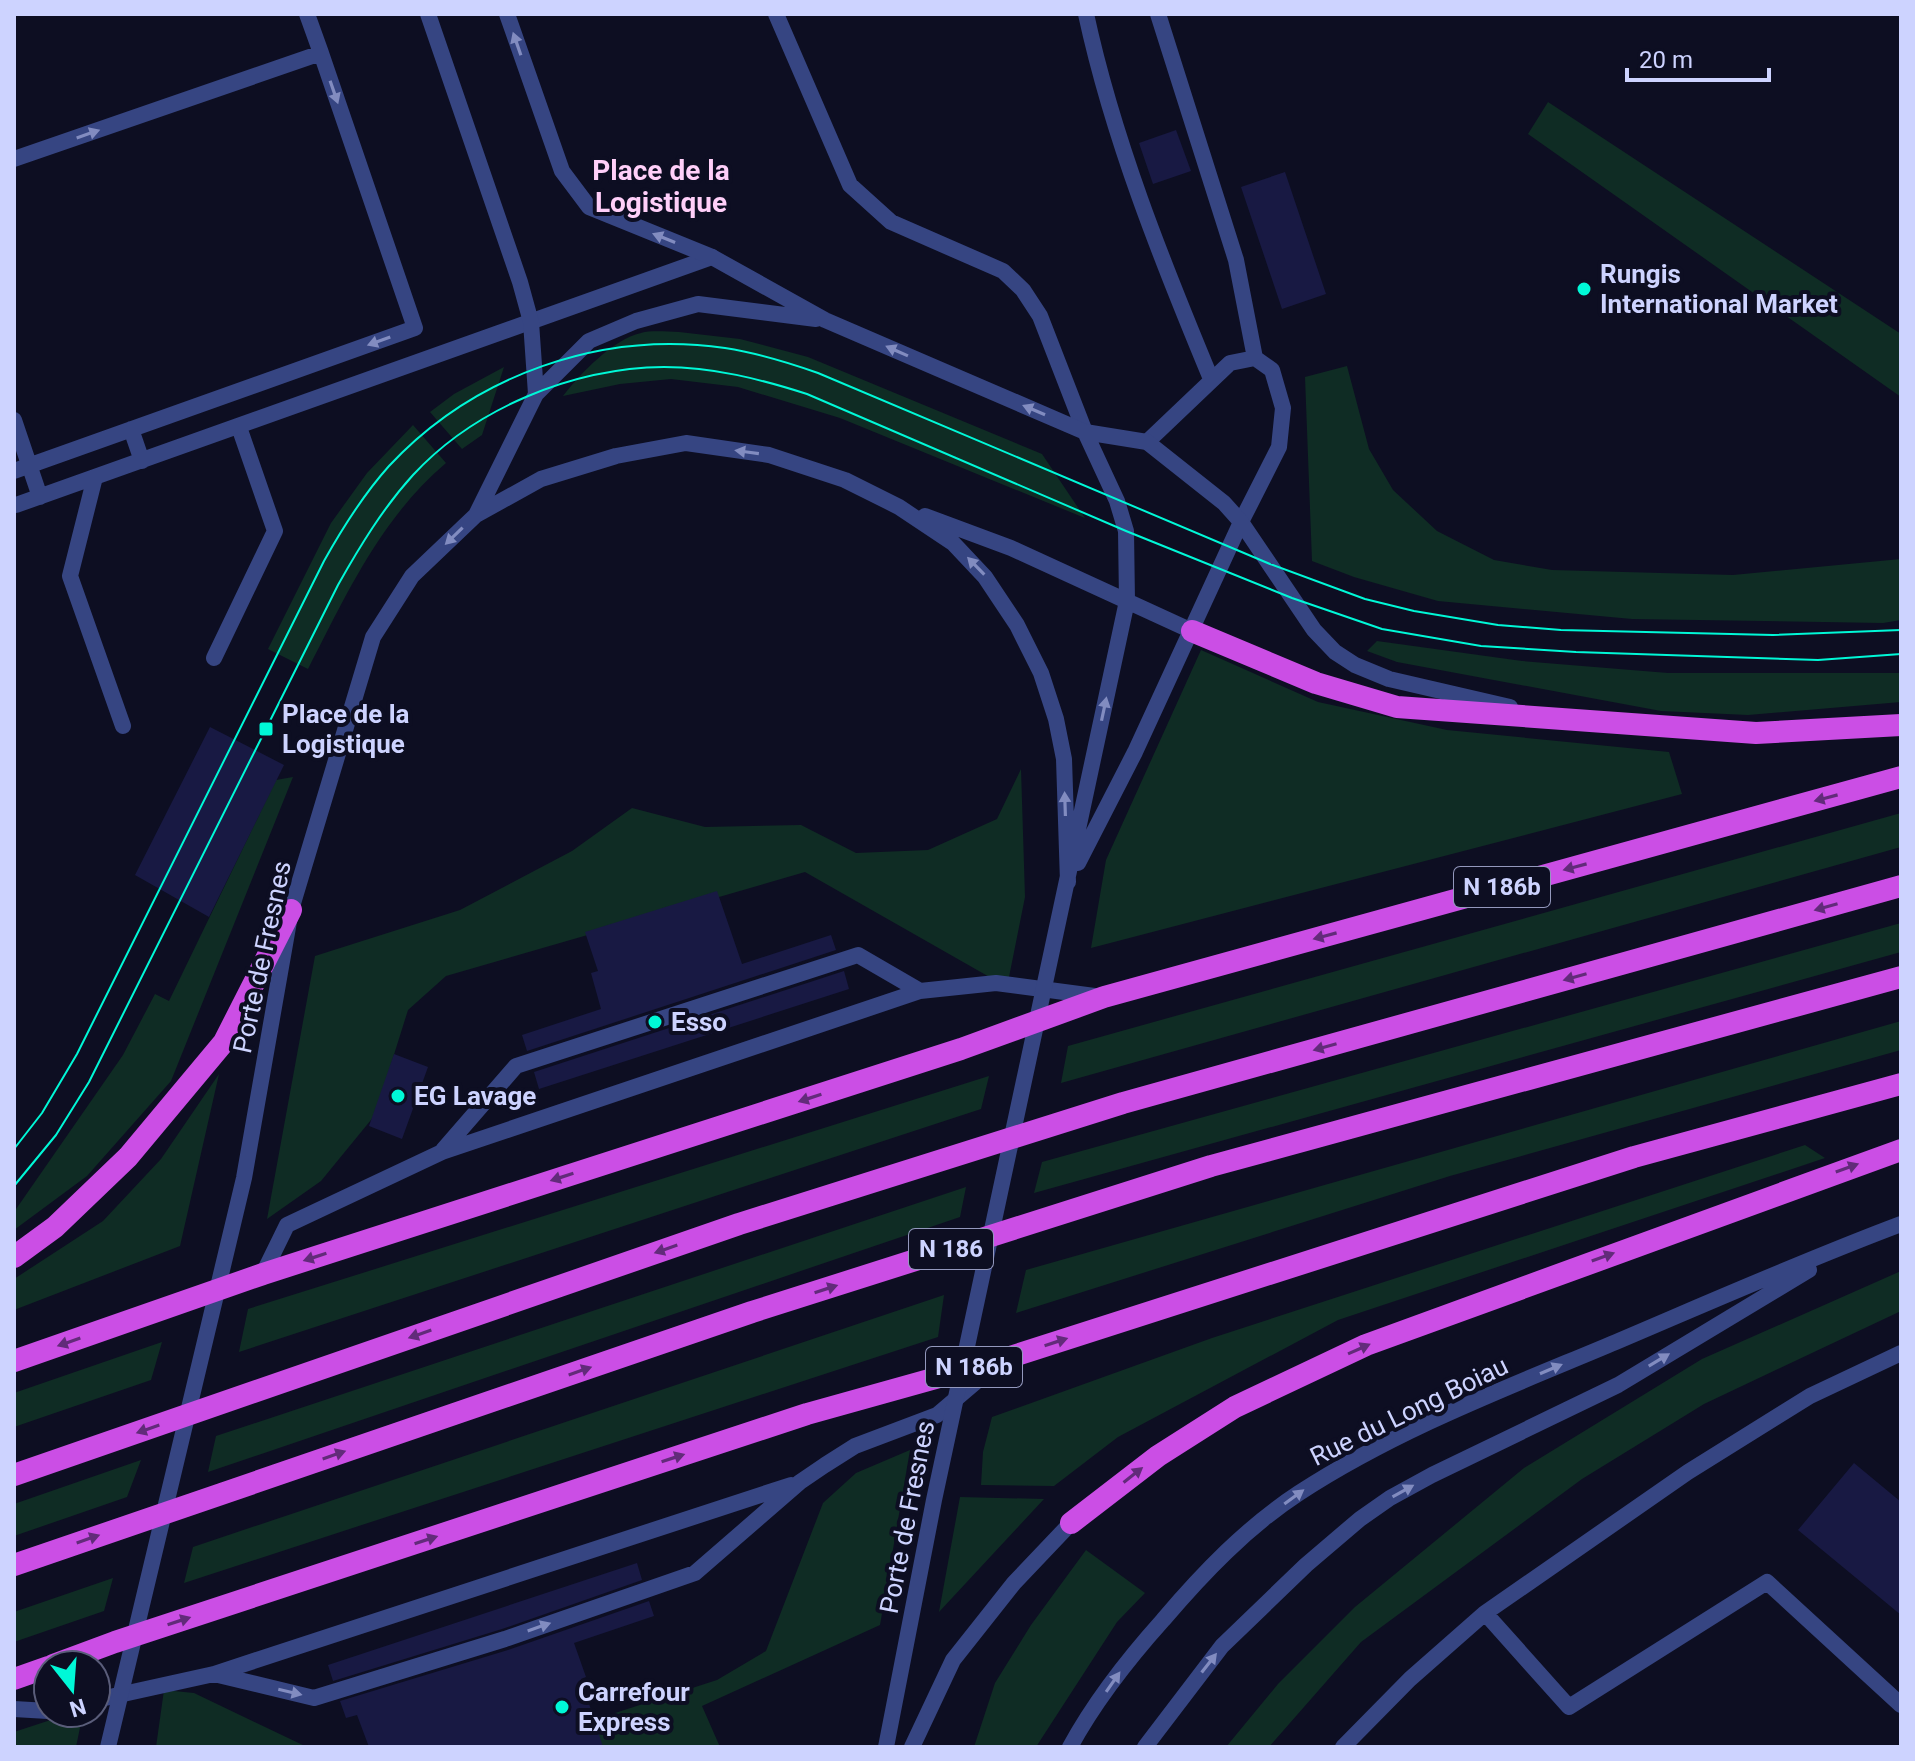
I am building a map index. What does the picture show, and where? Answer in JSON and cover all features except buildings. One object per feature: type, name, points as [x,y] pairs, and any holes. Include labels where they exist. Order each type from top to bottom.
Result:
[{"type":"highway","points":[[1192,631],[1316,683],[1397,707],[1756,733],[1901,725]]},
{"type":"highway","name":"N 186b","points":[[14,1361],[263,1274],[961,1049],[1104,997],[1901,777]]},
{"type":"highway","points":[[14,1475],[739,1224],[1093,1112],[1901,886]]},
{"type":"highway","points":[[14,1257],[55,1227],[128,1157],[224,1042],[291,910]]},
{"type":"highway","name":"N 186","points":[[14,1565],[752,1312],[1211,1166],[1901,977]]},
{"type":"highway","name":"N 186b","points":[[97,1649],[792,1419],[1004,1359],[1634,1157],[1901,1084]]},
{"type":"highway","points":[[1071,1523],[1158,1456],[1235,1407],[1366,1345],[1901,1150]]},
{"type":"street","points":[[22,468],[415,328],[307,14]]},
{"type":"street","points":[[428,14],[520,282],[531,322],[536,394]]},
{"type":"street","points":[[507,14],[562,171],[589,207],[712,257],[825,320],[1085,432],[1147,442],[1224,503],[1241,522],[1314,630],[1335,652],[1355,665],[1389,679],[1566,721]]},
{"type":"street","points":[[776,14],[850,185],[891,222],[1003,271],[1023,290],[1040,316],[1085,432],[1117,501],[1126,531],[1127,601],[1068,882]]},
{"type":"street","points":[[1086,14],[1099,76],[1171,282],[1211,379]]},
{"type":"street","points":[[1068,882],[1135,752],[1279,447],[1283,408],[1272,370],[1255,358],[1236,260],[1158,14]]},
{"type":"street","points":[[14,159],[321,53]]},
{"type":"street","points":[[16,505],[712,257]]},
{"type":"street","points":[[476,515],[536,394],[589,341],[636,321],[698,304],[825,320]]},
{"type":"street","points":[[1147,442],[1230,363],[1255,358]]},
{"type":"street","points":[[14,420],[22,468],[40,497]]},
{"type":"street","points":[[214,658],[275,531],[239,427]]},
{"type":"street","points":[[131,429],[142,461]]},
{"type":"street","name":"Porte de Fresnes","points":[[108,1745],[244,1178],[291,910],[373,637],[412,576],[476,515],[541,479],[616,456],[686,443],[769,455],[845,480],[899,507],[953,543],[985,577],[1017,625],[1041,673],[1056,719],[1064,759],[1068,882],[934,1500],[886,1747]]},
{"type":"street","points":[[95,477],[70,576],[123,726]]},
{"type":"street","points":[[899,507],[1011,548],[1192,631]]},
{"type":"street","points":[[442,1152],[516,1066],[858,955],[920,991]]},
{"type":"street","points":[[263,1274],[287,1225],[442,1152],[920,991],[996,983],[1104,997]]},
{"type":"street","name":"Rue du Long Boiau","points":[[1070,1747],[1132,1655],[1187,1591],[1245,1535],[1298,1494],[1360,1456],[1443,1416],[1901,1224]]},
{"type":"street","name":"Rue du Long Boiau","points":[[1145,1747],[1222,1646],[1306,1565],[1380,1505],[1432,1475],[1618,1385],[1858,1240]]},
{"type":"street","points":[[1343,1747],[1410,1679],[1485,1613],[1688,1472],[1810,1396],[1901,1353]]},
{"type":"street","points":[[214,1674],[314,1698],[505,1639],[695,1573],[800,1482],[855,1446],[937,1415],[1004,1359]]},
{"type":"street","points":[[112,1696],[214,1674],[800,1482]]},
{"type":"street","points":[[912,1747],[953,1660],[1014,1583],[1071,1523]]},
{"type":"street","points":[[1485,1613],[1569,1707],[1767,1582],[1901,1705]]},
{"type":"green space","points":[[1548,102],[1901,334],[1901,397],[1528,134]]},
{"type":"green space","points":[[645,332],[679,332],[740,339],[808,357],[1042,454],[1085,518],[840,418],[738,387],[671,379],[620,384],[563,396],[587,368],[619,342]]},
{"type":"green space","points":[[1347,366],[1369,449],[1393,490],[1437,531],[1494,560],[1552,570],[1733,575],[1901,559],[1901,620],[1883,623],[1632,619],[1438,601],[1354,577],[1312,561],[1305,377]]},
{"type":"green space","points":[[504,367],[482,435],[462,449],[430,412],[454,394]]},
{"type":"green space","points":[[413,425],[446,463],[402,508],[384,533],[351,586],[308,669],[268,649],[331,523],[367,473]]},
{"type":"green space","points":[[1377,641],[1522,661],[1668,673],[1901,673],[1901,702],[1748,715],[1661,711],[1397,662],[1367,651]]},
{"type":"green space","points":[[1201,650],[1318,702],[1447,730],[1669,752],[1682,794],[1091,948],[1106,860]]},
{"type":"green space","points":[[1021,769],[1025,897],[1007,987],[805,872],[446,976],[408,1010],[375,1115],[321,1181],[267,1219],[315,956],[460,910],[572,851],[632,808],[705,827],[801,825],[856,853],[928,850],[997,819]]},
{"type":"green space","points":[[293,777],[171,1081],[87,1176],[14,1230],[14,1212],[123,1055],[155,994],[169,1001],[276,780]]},
{"type":"green space","points":[[1901,813],[1901,847],[1061,1083],[1068,1046]]},
{"type":"green space","points":[[1901,923],[1901,952],[1034,1193],[1042,1162]]},
{"type":"green space","points":[[1901,1021],[1901,1050],[1450,1176],[1016,1313],[1026,1270]]},
{"type":"green space","points":[[219,1074],[180,1246],[14,1310],[14,1279],[103,1221],[161,1159]]},
{"type":"green space","points":[[989,1076],[981,1109],[239,1352],[248,1309]]},
{"type":"green space","points":[[1805,1145],[1825,1158],[1338,1320],[1118,1437],[1054,1486],[981,1485],[983,1452],[992,1417],[1212,1338]]},
{"type":"green space","points":[[966,1187],[960,1217],[208,1472],[216,1436]]},
{"type":"green space","points":[[1901,1271],[1901,1311],[1704,1404],[1582,1479],[1361,1642],[1269,1747],[1226,1747],[1278,1684],[1355,1607],[1524,1468],[1702,1359]]},
{"type":"green space","points":[[944,1295],[938,1337],[184,1583],[193,1547]]},
{"type":"green space","points":[[162,1342],[151,1380],[14,1427],[14,1393]]},
{"type":"green space","points":[[910,1450],[880,1625],[702,1706],[720,1747],[510,1747],[717,1680],[766,1651],[823,1503],[856,1473]]},
{"type":"green space","points":[[141,1460],[127,1497],[14,1536],[14,1504]]},
{"type":"green space","points":[[960,1497],[1044,1499],[939,1612]]},
{"type":"green space","points":[[1086,1550],[1145,1593],[1117,1622],[1036,1747],[974,1747],[995,1683],[1031,1625]]},
{"type":"green space","points":[[113,1578],[104,1611],[14,1642],[14,1612]]},
{"type":"green space","points":[[164,1690],[194,1693],[307,1747],[156,1747]]},
{"type":"green space","points":[[32,1726],[32,1729],[80,1729],[76,1747],[14,1747],[14,1732]]},
{"type":"tram line","points":[[14,1149],[42,1113],[77,1054],[324,561],[362,500],[389,466],[423,434],[460,407],[500,384],[542,366],[587,353],[632,346],[678,344],[749,352],[783,362],[818,373],[1270,564],[1365,599],[1414,611],[1498,625],[1561,630],[1773,635],[1901,630]]},
{"type":"tram line","points":[[14,1186],[56,1135],[89,1082],[338,585],[372,528],[413,475],[438,451],[496,412],[561,384],[630,369],[664,367],[718,372],[807,394],[1126,531],[1292,598],[1382,629],[1481,646],[1576,652],[1818,660],[1901,654]]},
{"type":"place","name":"Rungis International Market","points":[[1584,289]]},
{"type":"place","name":"Place de la Logistique","points":[[266,729]]},
{"type":"place","name":"Esso","points":[[655,1022]]},
{"type":"place","name":"EG Lavage","points":[[398,1096]]},
{"type":"place","name":"Carrefour Express","points":[[562,1707]]},
{"type":"district","name":"Place de la Logistique","points":[[661,186]]}]
